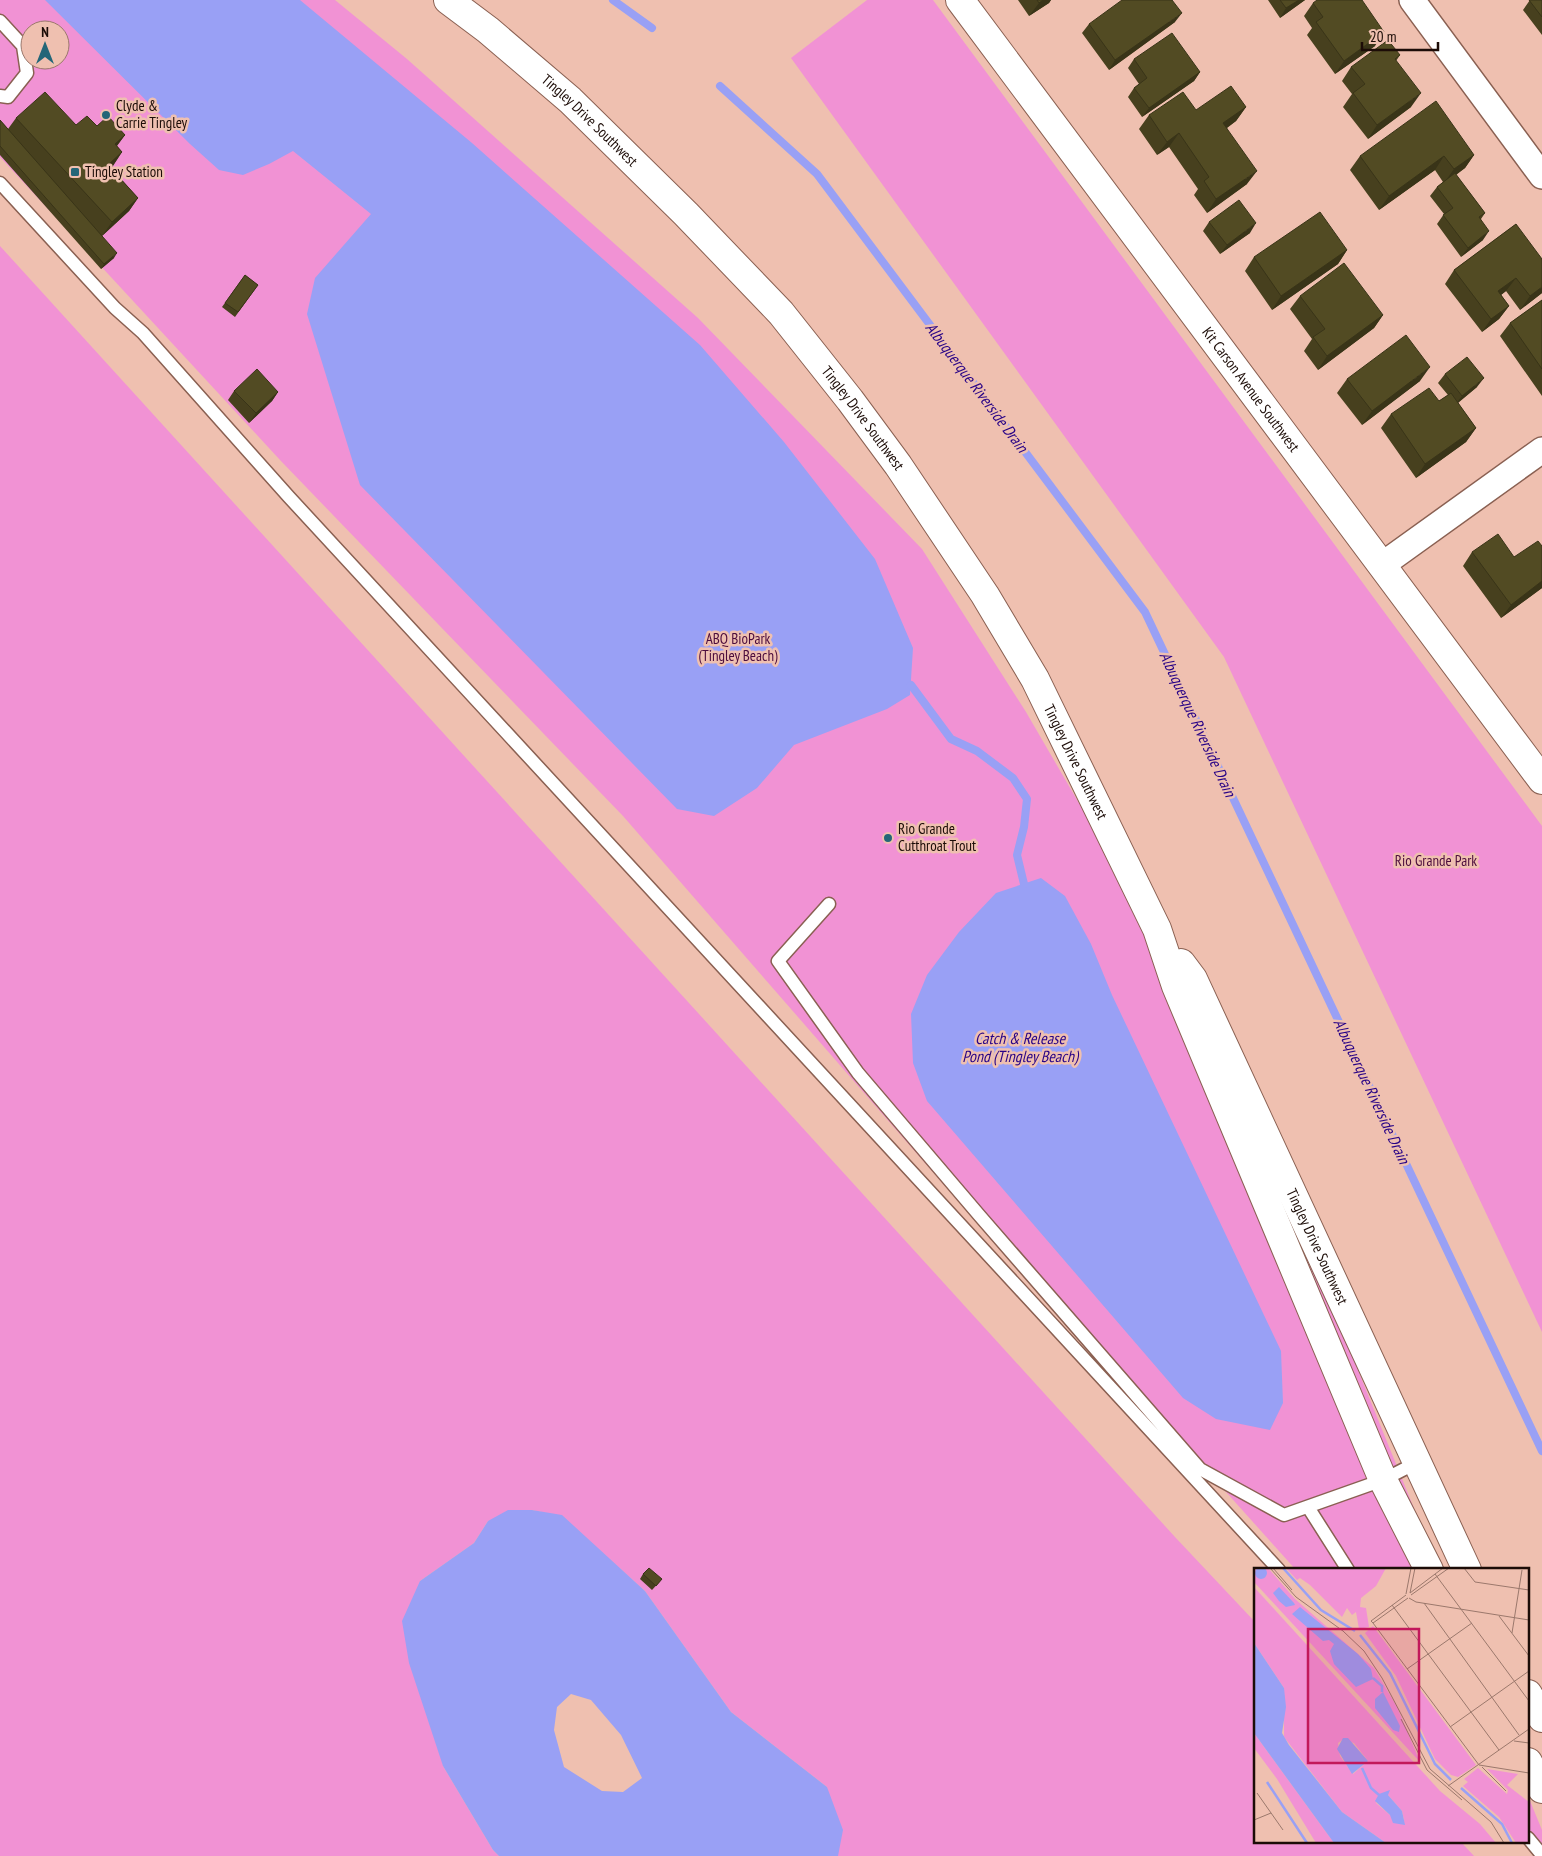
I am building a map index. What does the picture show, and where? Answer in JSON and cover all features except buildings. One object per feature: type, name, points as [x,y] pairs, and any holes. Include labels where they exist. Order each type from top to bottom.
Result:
[{"type":"street","name":"Tingley Drive Southwest","points":[[448,0],[488,30],[570,100],[782,312],[898,465],[975,580],[1035,679],[1157,929],[1176,986],[1383,1480],[1428,1568]]},
{"type":"street","name":"Kit Carson Avenue Southwest","points":[[960,0],[1542,780]]},
{"type":"street","points":[[1412,0],[1542,176]]},
{"type":"street","points":[[1382,565],[1542,450]]},
{"type":"street","name":"Tingley Drive Southwest","points":[[1157,929],[1193,979],[1466,1568]]},
{"type":"street","points":[[1530,1697],[1542,1718]]},
{"type":"street","points":[[1530,1766],[1542,1789]]},
{"type":"lane","points":[[0,21],[23,46],[27,73],[8,97],[0,96]]},
{"type":"lane","points":[[0,183],[109,302],[143,333],[289,498],[1278,1568]]},
{"type":"lane","points":[[829,904],[778,961],[858,1073],[979,1216],[1200,1469],[1284,1515],[1383,1480],[1416,1463]]},
{"type":"lane","points":[[1308,1507],[1347,1568]]},
{"type":"lane","points":[[1530,1840],[1542,1855]]},
{"type":"green space","name":"ABQ BioPark (Tingley Beach)","points":[[0,0],[335,0],[407,59],[698,318],[922,549],[1026,712],[1242,1084],[1438,1568],[1294,1568],[1044,1289],[966,1210],[623,816],[280,460],[0,157]]},
{"type":"green space","name":"Rio Grande Park","points":[[867,0],[933,0],[1542,826],[1542,1332],[1224,657],[791,58]]},
{"type":"green space","points":[[0,246],[1175,1537],[1254,1621],[1254,1844],[1463,1844],[1474,1856],[838,1856],[827,1787],[731,1712],[645,1591],[562,1516],[532,1510],[488,1521],[474,1543],[420,1581],[443,1766],[493,1850],[499,1856],[0,1856]]},
{"type":"green space","points":[[1530,1801],[1542,1830],[1542,1844],[1530,1831]]},
{"type":"water","points":[[45,0],[300,0],[472,143],[700,345],[784,442],[875,559],[913,648],[910,695],[887,709],[794,745],[757,788],[714,816],[677,809],[360,485],[307,314],[315,278],[371,214],[293,151],[243,175],[219,170],[190,144],[70,25],[70,20],[65,20]]},
{"type":"water","name":"Catch & Release Pond (Tingley Beach)","points":[[1041,878],[1065,896],[1091,944],[1112,995],[1281,1351],[1283,1403],[1270,1430],[1216,1419],[1183,1398],[927,1101],[913,1063],[911,1014],[927,975],[959,932],[996,893]]},
{"type":"water","points":[[508,1510],[532,1510],[562,1515],[645,1591],[731,1712],[827,1787],[843,1830],[838,1856],[499,1856],[493,1850],[443,1766],[409,1663],[402,1621],[420,1581],[474,1543],[488,1521]],"holes":[[[571,1694],[591,1700],[621,1735],[642,1778],[623,1792],[602,1791],[564,1767],[554,1730],[557,1707]]]},
{"type":"waterway","name":"Albuquerque Riverside Drain","points":[[613,0],[652,28]]},
{"type":"waterway","name":"Albuquerque Riverside Drain","points":[[720,86],[817,174],[1145,612],[1542,1451]]},
{"type":"waterway","points":[[911,685],[951,739],[977,751],[1013,778],[1027,799],[1024,827],[1017,855],[1024,884]]},
{"type":"place","name":"Clyde & Carrie Tingley","points":[[106,115]]},
{"type":"place","name":"Tingley Station","points":[[75,172]]},
{"type":"place","name":"Rio Grande Cutthroat Trout","points":[[888,838]]}]
